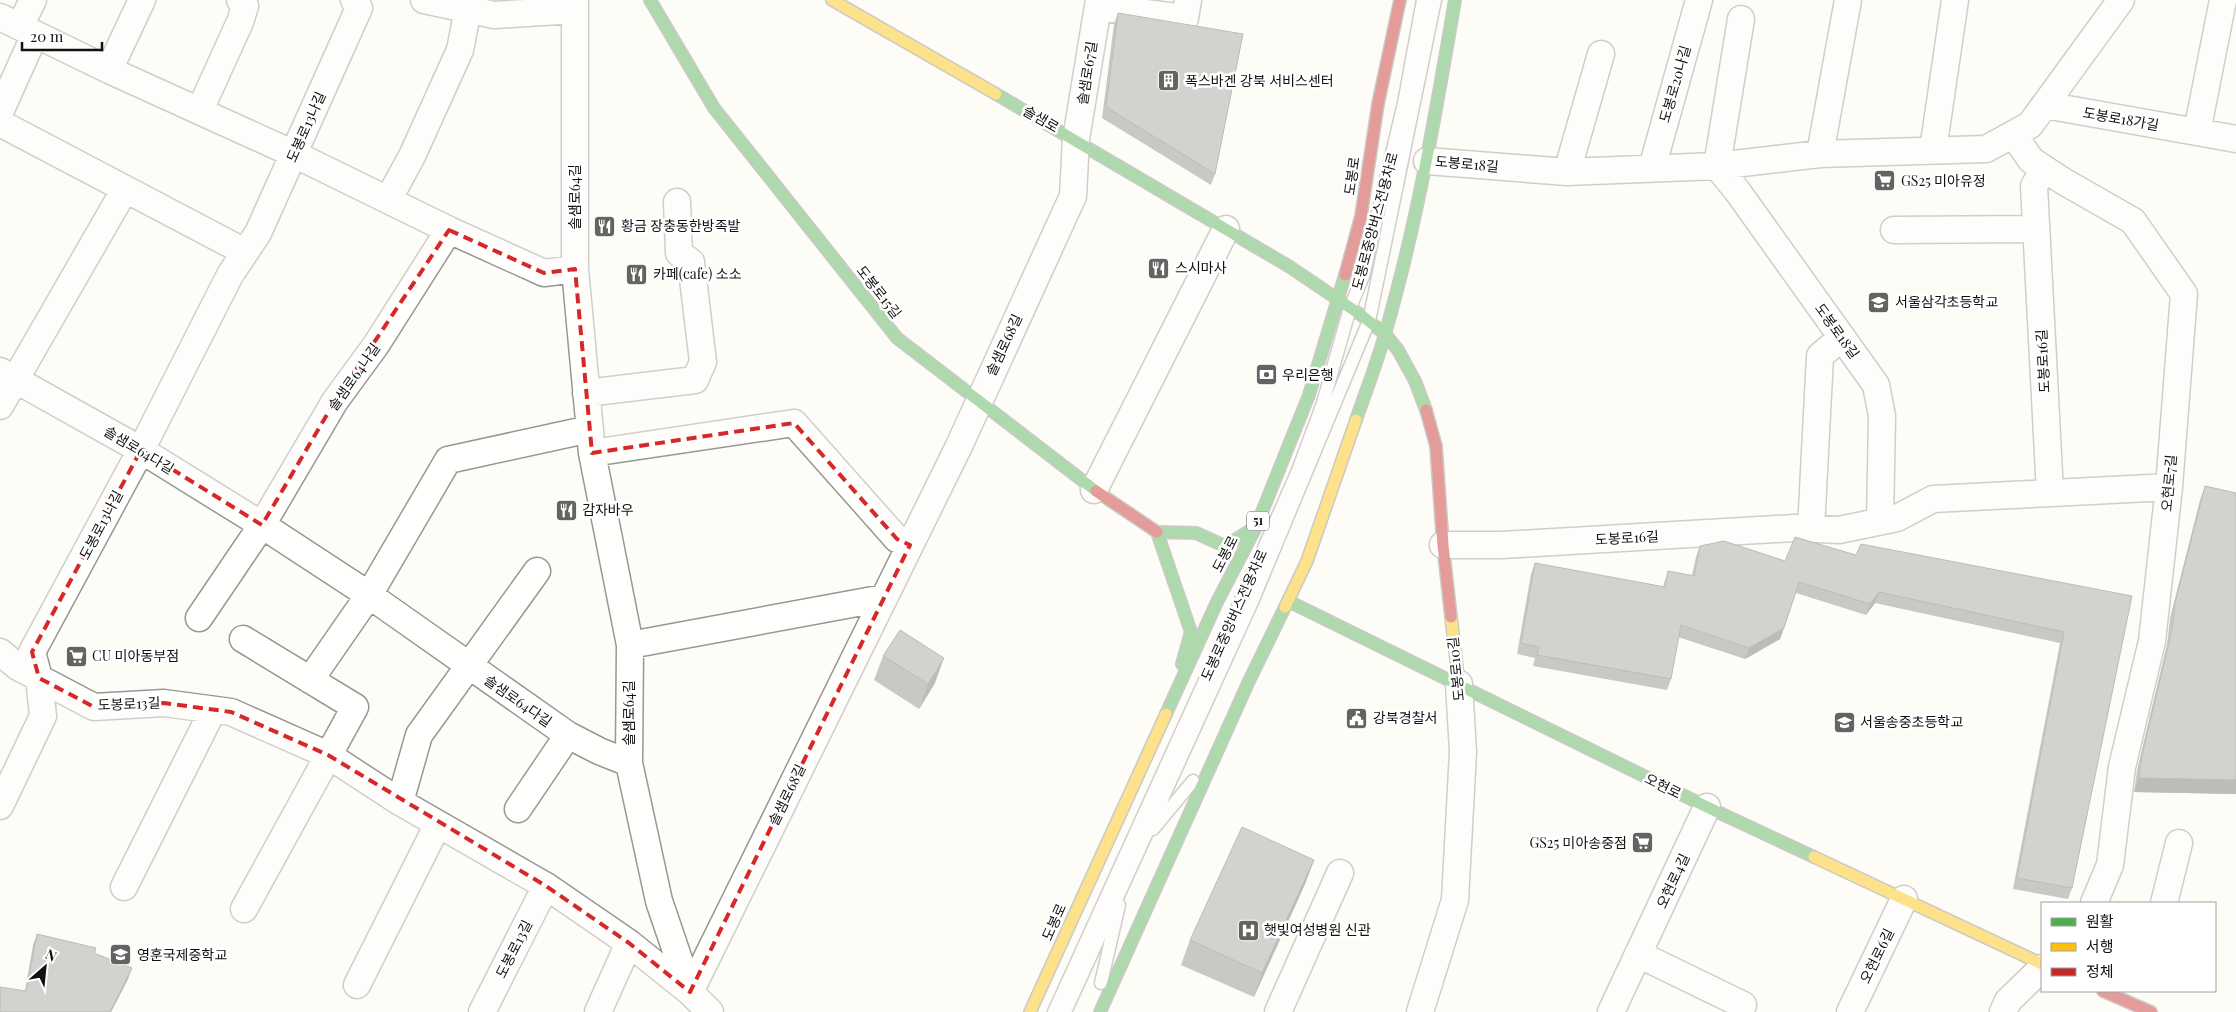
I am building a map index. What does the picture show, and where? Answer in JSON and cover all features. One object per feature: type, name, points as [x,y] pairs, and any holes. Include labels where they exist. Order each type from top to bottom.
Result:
[{"type":"main road","name":"도봉로15길","points":[[650,0],[714,108],[896,338],[1094,490],[1157,532]]},
{"type":"main road","name":"솔샘로","points":[[832,0],[857,6],[1290,267],[1385,334]]},
{"type":"main road","name":"도봉로","points":[[1030,1012],[1175,692],[1236,564],[1256,527],[1309,395],[1361,216],[1378,104],[1400,0]]},
{"type":"main road","points":[[1100,1012],[1218,750],[1288,601],[1320,526],[1385,334],[1427,161],[1455,0]]},
{"type":"main road","name":"도봉로10길","points":[[1385,334],[1398,350],[1415,381],[1428,414],[1436,446],[1442,495],[1443,546],[1459,684]]},
{"type":"main road","points":[[1175,692],[1190,632],[1186,613],[1178,600],[1157,532],[1196,533],[1225,546],[1256,527]]},
{"type":"main road","name":"오현로","points":[[1288,601],[1459,684],[1706,808],[2041,964]]},
{"type":"main road","points":[[2106,992],[2143,1003]]},
{"type":"street","points":[[0,112],[18,26],[33,0]]},
{"type":"street","points":[[109,70],[142,0]]},
{"type":"street","points":[[200,110],[240,22],[245,6],[240,0]]},
{"type":"street","name":"도봉로13나길","points":[[0,806],[43,716],[39,678],[32,652],[141,450],[230,275],[258,234],[359,8],[354,0]]},
{"type":"street","points":[[424,0],[494,15],[575,5]]},
{"type":"street","name":"솔샘로67길","points":[[1076,139],[1098,4],[1186,18],[1188,0]]},
{"type":"street","name":"도봉로20나길","points":[[1652,168],[1699,0]]},
{"type":"street","points":[[1820,154],[1848,0]]},
{"type":"street","points":[[1933,150],[1955,0]]},
{"type":"street","name":"도봉로18길","points":[[1427,161],[1567,172],[1717,166],[1820,154],[1986,149],[2030,125],[2121,0]]},
{"type":"street","points":[[2197,132],[2223,0]]},
{"type":"street","name":"솔샘로64길","points":[[575,5],[575,268],[591,441],[630,645],[629,763],[659,901],[690,992]]},
{"type":"street","points":[[388,200],[412,156],[460,50],[468,10]]},
{"type":"street","points":[[1717,166],[1741,19]]},
{"type":"street","points":[[18,26],[544,273],[575,268]]},
{"type":"street","points":[[1567,172],[1602,54]]},
{"type":"street","name":"도봉로18가길","points":[[2045,105],[2236,139]]},
{"type":"street","points":[[0,123],[245,252]]},
{"type":"street","name":"오현로7길","points":[[2013,134],[2031,160],[2133,221],[2184,294],[2169,487],[2152,641],[2122,767],[2110,865],[2094,902]]},
{"type":"street","name":"솔샘로68길","points":[[690,992],[910,545],[1073,196],[1076,139]]},
{"type":"street","name":"도봉로18길","points":[[1717,166],[1738,192],[1876,385],[1882,416],[1880,521]]},
{"type":"street","name":"도봉로16길","points":[[2044,169],[2034,186],[2050,493]]},
{"type":"street","points":[[0,406],[7,375],[125,189]]},
{"type":"street","points":[[586,393],[695,380],[703,362],[691,262],[679,253],[676,202]]},
{"type":"street","points":[[1094,490],[1226,229]]},
{"type":"street","points":[[1894,230],[2036,229]]},
{"type":"street","name":"솔샘로64나길","points":[[262,525],[335,401],[376,345],[449,230]]},
{"type":"street","points":[[1811,529],[1820,356],[1842,337]]},
{"type":"street","name":"솔샘로64다길","points":[[7,375],[141,450],[262,525],[369,595],[568,735],[599,751],[629,763]]},
{"type":"street","points":[[310,680],[369,595],[448,460],[591,441],[794,423],[897,539],[910,545]]},
{"type":"street","name":"도봉로16길","points":[[1443,546],[1502,545],[1784,529],[1839,530],[1896,518],[1933,499],[2169,487]]},
{"type":"street","points":[[199,618],[262,525]]},
{"type":"street","name":"솔샘로64다길","points":[[469,667],[537,572]]},
{"type":"street","points":[[630,645],[884,598]]},
{"type":"street","points":[[243,639],[355,707],[244,909]]},
{"type":"street","name":"도봉로13길","points":[[0,652],[18,666],[94,707],[164,703],[231,712],[328,755],[400,802],[546,886],[629,943],[690,992],[710,1012]]},
{"type":"street","points":[[400,802],[419,734],[469,667]]},
{"type":"street","name":"도봉로10길","points":[[1420,1012],[1456,900],[1463,752],[1459,684]]},
{"type":"street","points":[[124,887],[213,710]]},
{"type":"street","points":[[518,809],[568,735]]},
{"type":"street","name":"오현로4길","points":[[1611,1012],[1706,808]]},
{"type":"street","points":[[357,985],[438,824]]},
{"type":"street","points":[[2164,902],[2179,843]]},
{"type":"street","points":[[1278,1012],[1340,872]]},
{"type":"street","name":"도봉로13길","points":[[482,1012],[546,886]]},
{"type":"street","name":"오현로6길","points":[[1850,1012],[1904,899]]},
{"type":"street","points":[[598,1012],[629,943]]},
{"type":"street","points":[[1638,954],[1743,1005]]},
{"type":"street","points":[[2003,1012],[2008,1001],[2041,969]]},
{"type":"lane","name":"도봉로중앙버스전용차로","points":[[1054,1012],[1298,473],[1323,403],[1350,308],[1363,276],[1404,103],[1422,0]]},
{"type":"lane","points":[[1065,1012],[1252,602],[1369,321],[1380,278],[1434,0]]},
{"type":"lane","points":[[1222,643],[1236,564]]},
{"type":"lane","points":[[1144,761],[1199,693]]},
{"type":"lane","points":[[1145,838],[1218,750]]},
{"type":"lane","points":[[1094,1012],[1124,882]]},
{"type":"highlighted area","points":[[449,230],[544,273],[575,269],[592,453],[794,423],[897,539],[910,545],[690,992],[629,943],[546,886],[328,755],[231,712],[164,703],[94,707],[39,678],[32,652],[141,450],[262,525],[335,401]]},
{"type":"building","name":"폭스바겐 강북 서비스센터","points":[[1118,13],[1243,34],[1215,174],[1106,107]]},
{"type":"building","points":[[2205,486],[2236,493],[2236,780],[2139,778],[2142,755],[2172,630],[2175,603]]},
{"type":"building","points":[[1795,537],[1856,555],[1861,544],[2132,596],[2072,888],[2017,878],[2064,632],[1879,592],[1870,604],[1799,582],[1784,628],[1749,648],[1681,625],[1671,679],[1537,655],[1539,647],[1521,643],[1535,563],[1665,587],[1668,571],[1694,576],[1700,546],[1724,541],[1785,561]]},
{"type":"building","points":[[900,630],[944,658],[928,684],[883,656]]},
{"type":"building","points":[[1242,827],[1314,860],[1262,973],[1190,940]]},
{"type":"building","points":[[37,934],[96,948],[94,953],[132,968],[110,1012],[0,1012],[0,987],[26,991]]},
{"type":"traffic: fast","points":[[650,0],[714,108],[897,338],[1096,491]]},
{"type":"traffic: fast","points":[[1356,420],[1382,345],[1407,251],[1433,126],[1455,0]]},
{"type":"traffic: fast","points":[[996,94],[1290,267],[1361,315],[1385,334],[1398,350],[1415,381],[1426,410]]},
{"type":"traffic: fast","points":[[1166,714],[1217,602],[1256,527],[1309,395],[1345,275]]},
{"type":"traffic: fast","points":[[1157,532],[1196,533],[1225,546],[1256,527]]},
{"type":"traffic: fast","points":[[1157,532],[1191,632],[1182,664]]},
{"type":"traffic: fast","points":[[1288,601],[1707,807],[1814,857]]},
{"type":"traffic: fast","points":[[1100,1012],[1249,681],[1285,607]]},
{"type":"traffic: slow","points":[[832,0],[996,94]]},
{"type":"traffic: slow","points":[[1285,607],[1307,561],[1356,420]]},
{"type":"traffic: slow","points":[[1451,617],[1459,684]]},
{"type":"traffic: slow","points":[[1030,1012],[1166,714]]},
{"type":"traffic: slow","points":[[1814,857],[2041,964]]},
{"type":"traffic: jam","points":[[1345,275],[1361,216],[1378,104],[1400,0]]},
{"type":"traffic: jam","points":[[1426,410],[1436,446],[1443,545],[1451,617]]},
{"type":"traffic: jam","points":[[1096,491],[1157,532]]},
{"type":"traffic: jam","points":[[2105,992],[2151,1012]]},
{"type":"place","name":"폭스바겐 강북 서비스센터","points":[[1169,81]]},
{"type":"place","name":"GS25 미아유정","points":[[1885,181]]},
{"type":"place","name":"황금 장충동한방족발","points":[[605,226]]},
{"type":"place","name":"스시마사","points":[[1159,268]]},
{"type":"place","name":"카페(cafe) 소소","points":[[637,274]]},
{"type":"place","name":"서울삼각초등학교","points":[[1879,302]]},
{"type":"place","name":"우리은행","points":[[1266,375]]},
{"type":"place","name":"감자바우","points":[[566,510]]},
{"type":"place","name":"CU 미아동부점","points":[[76,656]]},
{"type":"place","name":"강북경찰서","points":[[1357,718]]},
{"type":"place","name":"서울송중초등학교","points":[[1844,722]]},
{"type":"place","name":"GS25 미아송중점","points":[[1643,843]]},
{"type":"place","name":"햇빛여성병원 신관","points":[[1248,930]]},
{"type":"place","name":"영훈국제중학교","points":[[121,955]]}]
